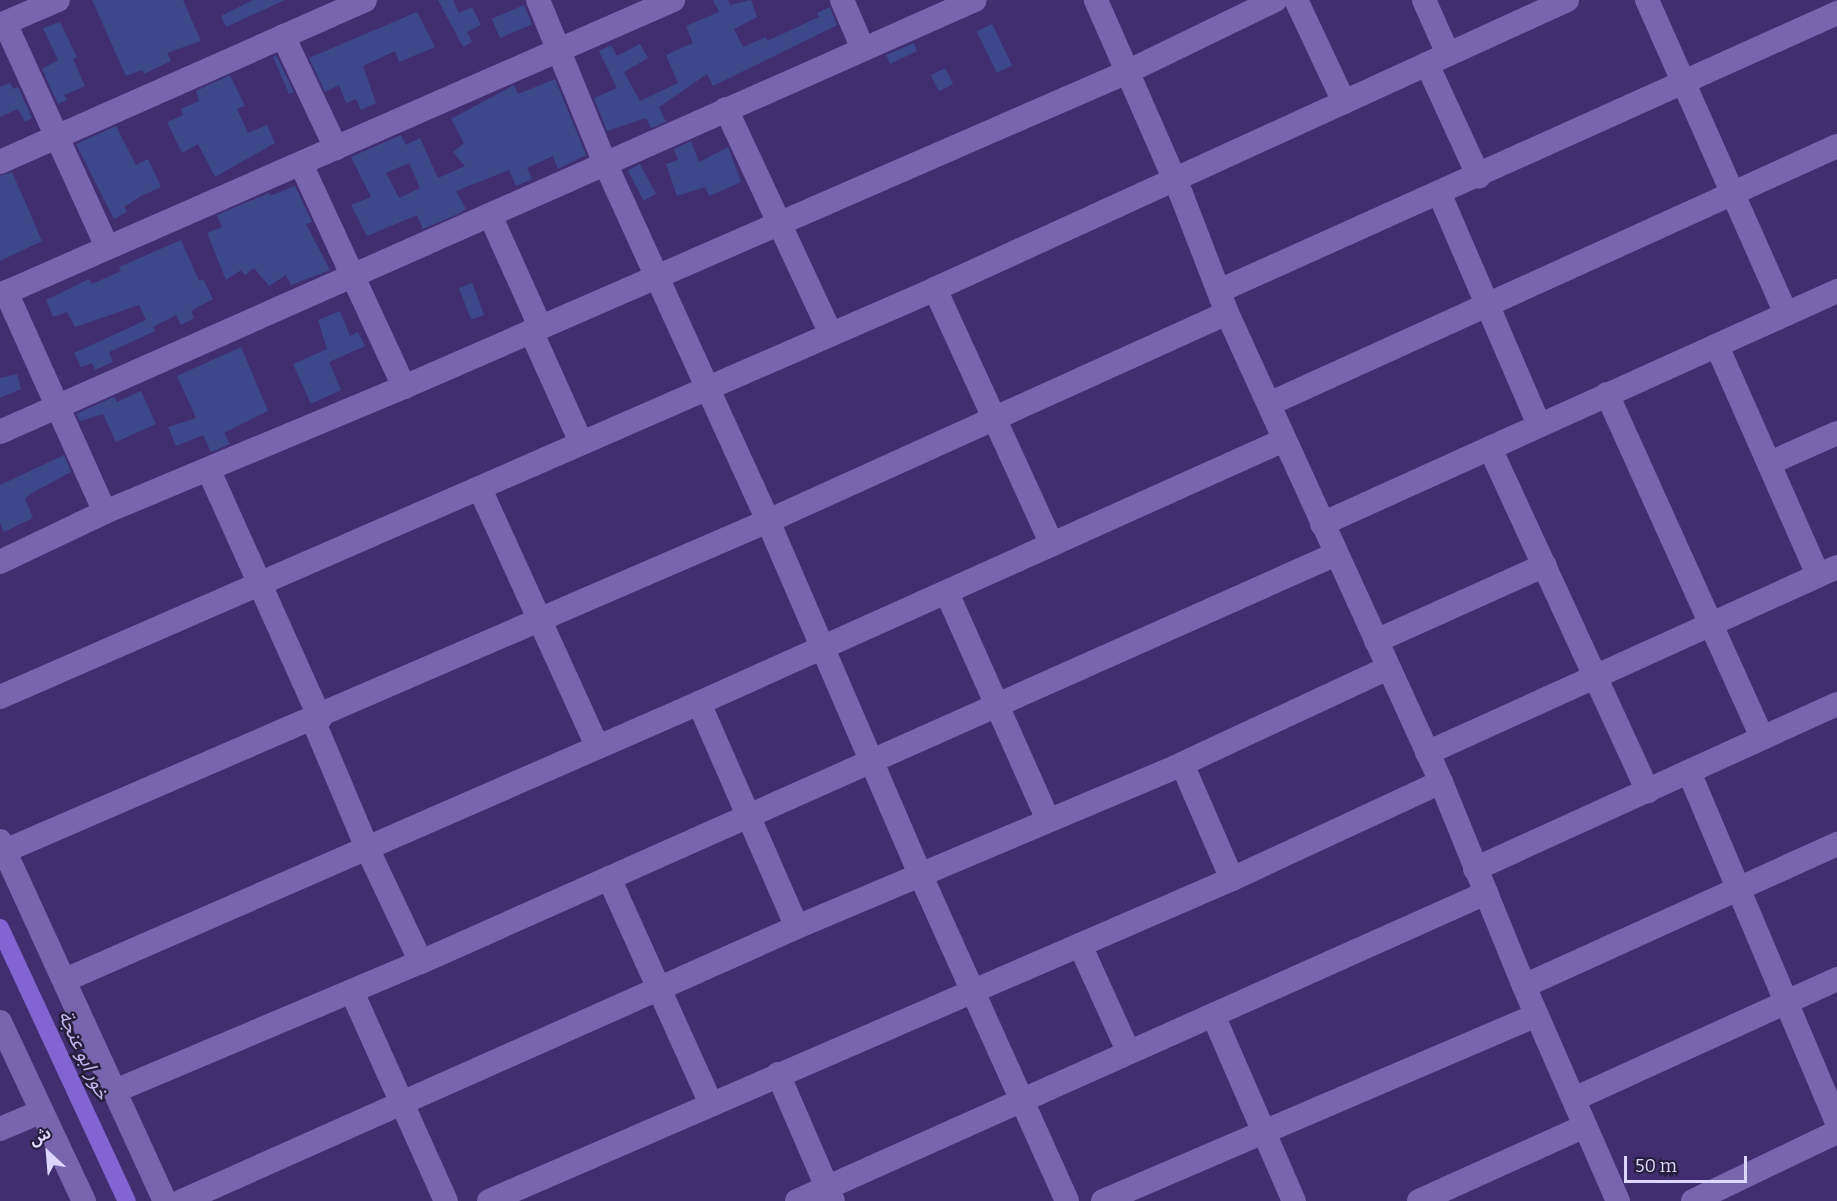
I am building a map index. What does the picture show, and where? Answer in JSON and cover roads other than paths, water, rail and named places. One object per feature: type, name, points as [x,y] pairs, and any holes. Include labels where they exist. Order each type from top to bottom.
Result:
[{"type":"street","points":[[58,0],[2,24],[57,135],[107,247]]},
{"type":"street","points":[[0,162],[365,0]]},
{"type":"street","points":[[538,0],[605,163],[768,521],[823,646],[871,764],[1067,1201]]},
{"type":"street","points":[[105,512],[3,293],[673,0]]},
{"type":"street","points":[[842,0],[863,49]]},
{"type":"street","points":[[0,432],[975,0]]},
{"type":"street","points":[[1096,0],[1175,180],[1223,302],[1441,782],[1536,1015],[1618,1201]]},
{"type":"street","points":[[0,562],[105,512],[209,471],[1127,72],[1275,0]]},
{"type":"street","points":[[1296,0],[1344,102]]},
{"type":"street","points":[[1424,0],[1438,59],[1479,177]]},
{"type":"street","points":[[0,697],[936,289],[1568,0]]},
{"type":"street","points":[[1647,0],[1682,84],[1786,314]]},
{"type":"street","points":[[165,1201],[65,980],[2,848],[317,719],[994,420],[1223,302],[1440,195],[1837,13]]},
{"type":"street","points":[[283,36],[336,148]]},
{"type":"street","points":[[726,109],[782,223],[831,334]]},
{"type":"street","points":[[1269,404],[1837,146]]},
{"type":"street","points":[[302,164],[404,387]]},
{"type":"street","points":[[1440,195],[1539,425]]},
{"type":"street","points":[[490,215],[581,442]]},
{"type":"street","points":[[936,289],[1052,544]]},
{"type":"street","points":[[1322,524],[1837,291]]},
{"type":"street","points":[[1427,753],[1711,621],[1828,571],[1770,463],[1717,346]]},
{"type":"street","points":[[1607,394],[1762,738]]},
{"type":"street","points":[[1770,463],[1837,433]]},
{"type":"street","points":[[65,980],[947,593],[1284,440]]},
{"type":"street","points":[[1490,448],[1648,791]]},
{"type":"street","points":[[209,471],[317,719],[367,848],[421,962]]},
{"type":"street","points":[[480,489],[597,746]]},
{"type":"street","points":[[115,1091],[421,962],[871,764],[1336,554]]},
{"type":"street","points":[[1376,641],[1545,565]]},
{"type":"street","points":[[947,593],[996,708],[1048,820]]},
{"type":"street","points":[[182,1201],[798,927],[1182,764],[1388,668]]},
{"type":"street","points":[[699,702],[798,927]]},
{"type":"street","points":[[1476,869],[1837,704]]},
{"type":"street","points":[[1182,764],[1232,879]]},
{"type":"street","points":[[1689,772],[1837,1122]]},
{"type":"street","points":[[489,1201],[1232,879],[1441,782]]},
{"type":"street","points":[[1524,986],[1837,844]]},
{"type":"street","points":[[609,878],[711,1104]]},
{"type":"street","points":[[797,1201],[830,1194],[1128,1051],[1486,892]]},
{"type":"street","points":[[1080,945],[1128,1051]]},
{"type":"street","points":[[1574,1098],[1837,979]]},
{"type":"street","points":[[352,992],[446,1201]]},
{"type":"street","points":[[1213,1015],[1294,1201]]},
{"type":"street","points":[[1103,1201],[1536,1015]]},
{"type":"street","points":[[0,1022],[40,1112],[84,1201]]},
{"type":"street","points":[[778,1074],[830,1194]]},
{"type":"street","points":[[0,1129],[40,1112]]},
{"type":"street","points":[[1419,1201],[1452,1195],[1585,1126]]},
{"type":"street","points":[[1693,1201],[1837,1132]]},
{"type":"waterway","name":"خور ابو عنجة","points":[[0,928],[127,1201]]}]
